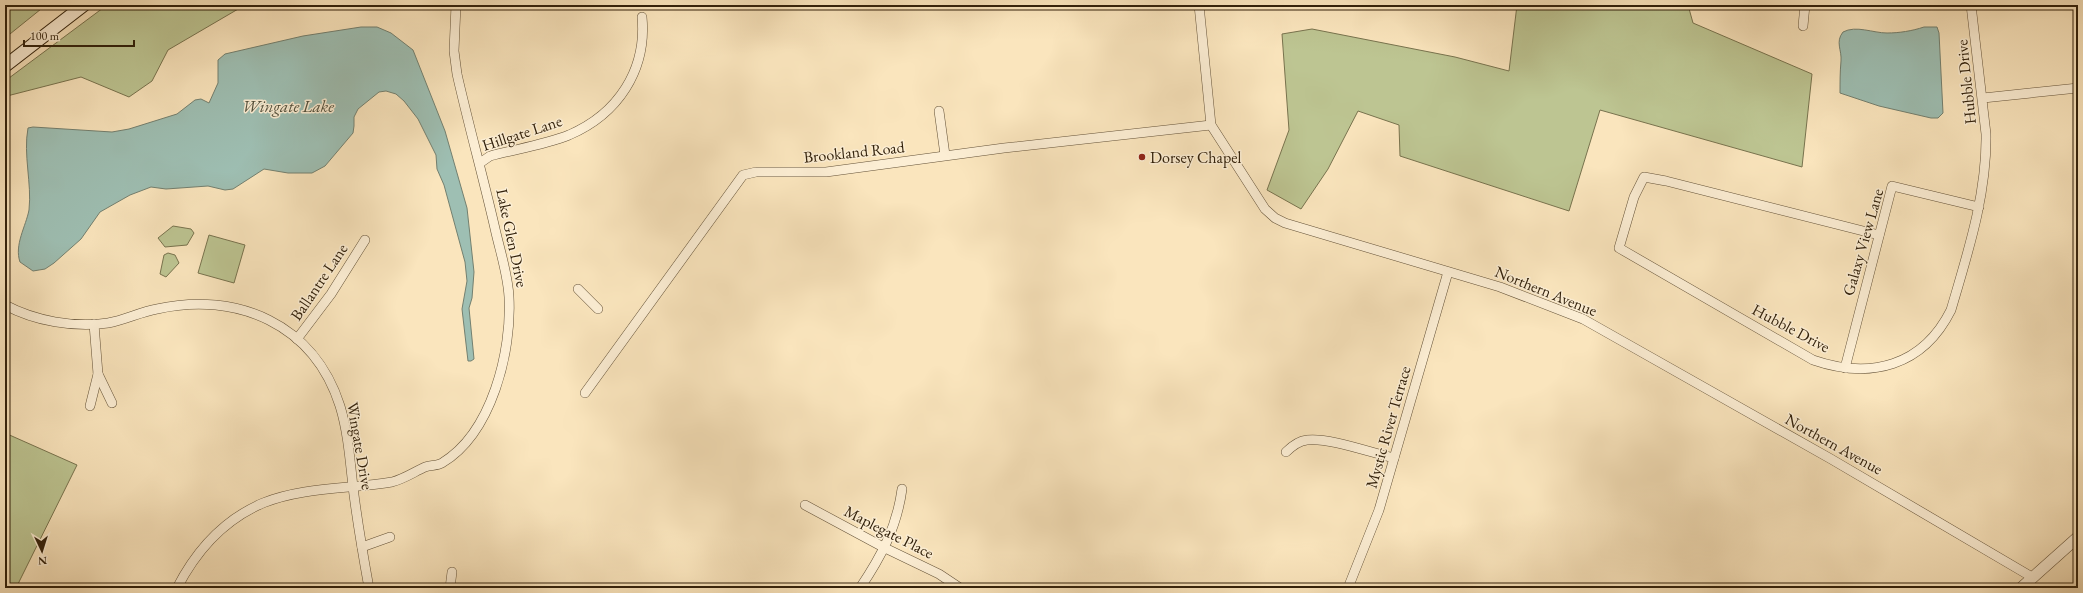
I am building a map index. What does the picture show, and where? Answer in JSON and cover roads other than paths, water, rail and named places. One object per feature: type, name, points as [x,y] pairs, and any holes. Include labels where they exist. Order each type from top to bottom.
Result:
[{"type":"main road","points":[[5,66],[84,5]]},
{"type":"street","name":"Lake Glen Drive","points":[[177,588],[183,574],[202,548],[233,519],[262,504],[284,496],[394,481],[425,467],[440,464],[456,454],[479,423],[497,383],[504,361],[507,341],[509,297],[506,275],[480,162],[462,98],[455,59],[456,5]]},
{"type":"street","name":"Northern Avenue","points":[[1199,5],[1211,124],[1265,209],[1275,218],[1312,232],[1513,291],[1583,319],[1831,459],[2032,577]]},
{"type":"street","points":[[1803,26],[1805,5]]},
{"type":"street","name":"Hubble Drive","points":[[1879,235],[1666,181],[1644,177],[1636,192],[1621,235],[1619,248],[1632,257],[1813,360],[1829,365],[1866,370],[1882,368],[1903,360],[1920,350],[1944,325],[1951,310],[1980,207],[1987,152],[1983,98],[1971,5]]},
{"type":"street","name":"Hillgate Lane","points":[[480,162],[490,156],[570,134],[597,118],[608,109],[623,92],[637,67],[643,44],[642,17]]},
{"type":"street","points":[[1983,98],[2078,88]]},
{"type":"street","points":[[939,111],[945,155]]},
{"type":"street","name":"Brookland Road","points":[[585,393],[743,176],[769,172],[826,172],[891,165],[945,155],[1114,134],[1211,124]]},
{"type":"street","name":"Galaxy View Lane","points":[[1845,368],[1892,186],[1980,207]]},
{"type":"street","name":"Ballantre Lane","points":[[297,339],[331,294],[365,240]]},
{"type":"street","name":"Mystic River Terrace","points":[[1348,588],[1379,510],[1448,272]]},
{"type":"street","points":[[578,289],[598,309]]},
{"type":"street","name":"Wingate Drive","points":[[5,305],[29,315],[60,323],[94,324],[107,323],[181,304],[222,305],[260,315],[287,330],[297,339],[321,367],[335,393],[345,432],[369,588]]},
{"type":"street","points":[[90,406],[98,374],[94,324]]},
{"type":"street","points":[[98,374],[112,403]]},
{"type":"street","points":[[1286,452],[1296,443],[1307,440],[1321,440],[1394,458]]},
{"type":"street","points":[[860,588],[885,548],[895,523],[902,489]]},
{"type":"street","name":"Maplegate Place","points":[[804,505],[885,548],[939,574],[960,588]]},
{"type":"street","points":[[362,547],[388,539],[390,537]]},
{"type":"street","points":[[2021,588],[2078,537]]},
{"type":"street","points":[[450,588],[452,572]]},
{"type":"water","name":"Wingate Lake","points":[[361,27],[377,27],[391,33],[413,50],[445,131],[467,208],[474,272],[472,298],[469,308],[474,359],[468,361],[462,309],[467,281],[465,262],[444,185],[437,169],[436,155],[418,119],[404,101],[396,94],[386,91],[379,92],[358,109],[354,117],[353,133],[325,166],[312,173],[288,173],[264,169],[233,189],[225,190],[208,186],[166,189],[151,187],[130,195],[100,212],[81,239],[45,269],[33,271],[20,262],[18,249],[19,242],[28,216],[30,200],[26,148],[28,128],[33,127],[112,132],[129,129],[177,114],[195,100],[201,99],[209,103],[218,83],[218,60],[225,54],[303,36]]},
{"type":"water","points":[[1924,27],[1937,27],[1939,33],[1943,113],[1938,118],[1931,118],[1879,106],[1840,93],[1841,57],[1839,39],[1843,32],[1859,29],[1882,33],[1896,33]]},
{"type":"place","name":"Dorsey Chapel","points":[[1142,157]]}]
